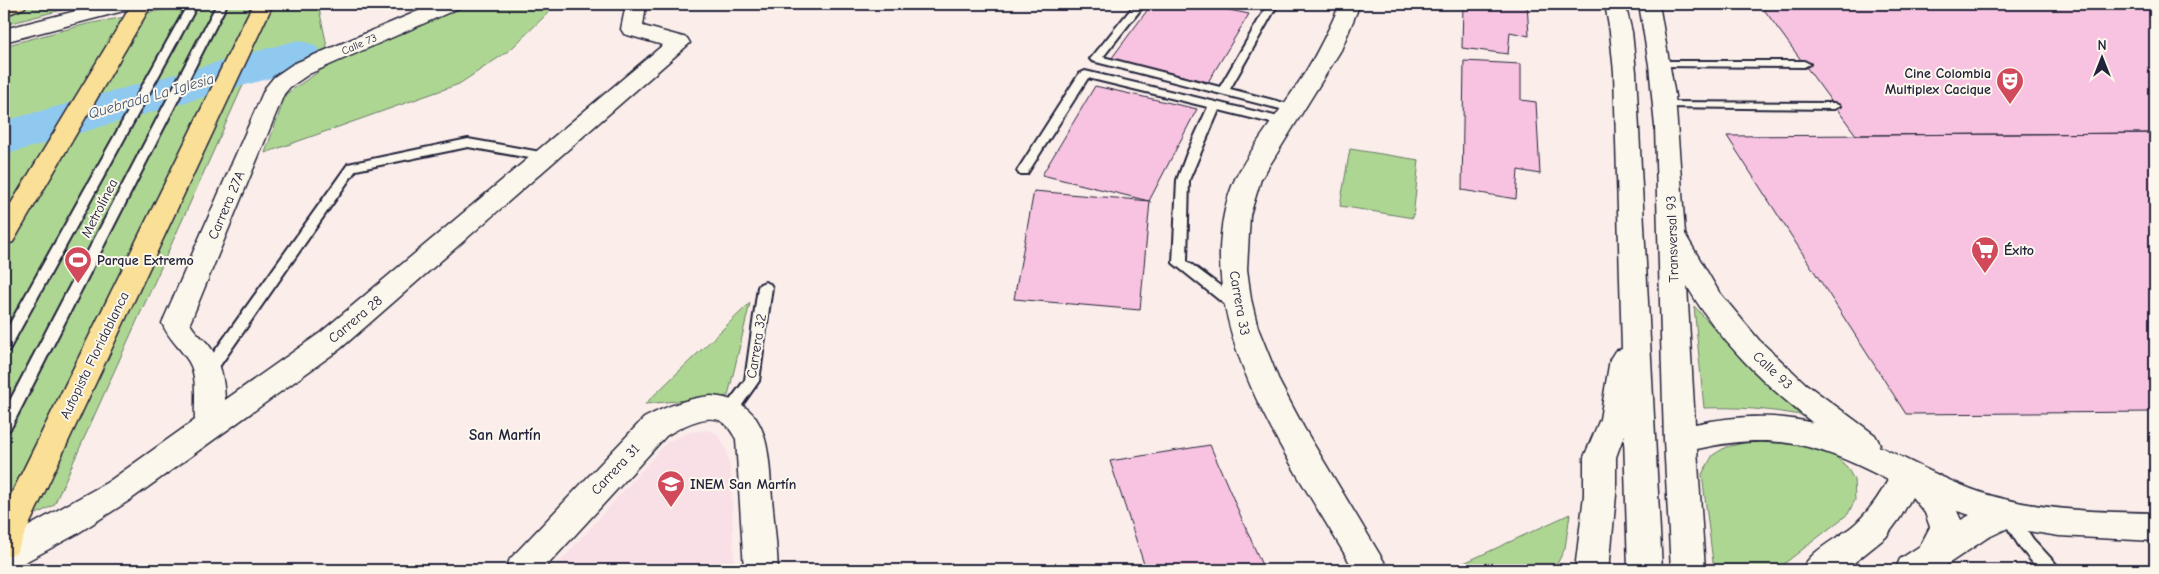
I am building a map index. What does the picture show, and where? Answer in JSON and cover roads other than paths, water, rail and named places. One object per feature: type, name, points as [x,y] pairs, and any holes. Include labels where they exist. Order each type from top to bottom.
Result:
[{"type":"highway","points":[[4,10],[17,4]]},
{"type":"highway","points":[[4,236],[142,4]]},
{"type":"highway","name":"Autopista Floridablanca","points":[[4,543],[263,4]]},
{"type":"street","points":[[4,36],[128,4]]},
{"type":"street","name":"Calle 73","points":[[273,93],[282,82],[301,69],[452,4]]},
{"type":"street","name":"Carrera 28","points":[[4,558],[93,507],[330,341],[679,43],[632,29],[636,4]]},
{"type":"street","name":"Carrera 33","points":[[1350,4],[1344,25],[1332,49],[1288,115],[1248,180],[1240,198],[1233,250],[1233,280],[1242,327],[1252,358],[1272,400],[1372,570]]},
{"type":"street","points":[[1615,4],[1621,32],[1625,72],[1645,570]]},
{"type":"street","name":"Transversal 93","points":[[1649,4],[1656,34],[1664,105],[1688,570]]},
{"type":"street","name":"Carrera 27A","points":[[211,426],[204,364],[198,353],[180,335],[176,323],[273,93]]},
{"type":"street","name":"Calle 93","points":[[1672,234],[1691,271],[1710,301],[1734,332],[1760,359],[1821,412],[1908,474]]},
{"type":"street","points":[[1590,567],[1600,495],[1600,457],[1615,419],[1634,301]]},
{"type":"street","name":"Carrera 31","points":[[522,570],[655,427],[680,413],[712,408],[730,411]]},
{"type":"street","points":[[730,411],[743,424],[751,440],[761,570]]},
{"type":"street","name":"Calle 93","points":[[1680,440],[1745,428],[1775,428],[1804,432],[1836,443],[1957,497],[2006,513],[2099,524],[2155,527]]},
{"type":"street","points":[[1819,570],[1859,541],[1875,526],[1891,506],[1908,474],[1935,499],[1942,510],[1947,528],[1922,562]]},
{"type":"street","points":[[1922,562],[1974,528],[2006,513]]},
{"type":"lane","name":"Metrolínea","points":[[4,346],[193,4]]},
{"type":"lane","name":"Metrolínea","points":[[4,426],[222,4]]},
{"type":"lane","points":[[1140,4],[1096,60],[1223,92],[1288,115]]},
{"type":"lane","points":[[1223,92],[1272,4]]},
{"type":"lane","points":[[1660,64],[1804,64]]},
{"type":"lane","points":[[1023,171],[1085,74],[1215,106],[1288,115]]},
{"type":"lane","points":[[1664,105],[1834,106]]},
{"type":"lane","points":[[1215,106],[1193,153],[1183,180],[1180,263],[1238,307]]},
{"type":"lane","points":[[206,374],[352,167],[468,144],[546,157]]},
{"type":"lane","name":"Carrera 32","points":[[730,411],[752,381],[765,287]]},
{"type":"lane","points":[[2006,513],[2023,542],[2051,570]]},
{"type":"waterway","name":"Quebrada La Iglesia","points":[[4,138],[298,55]]},
{"type":"place","name":"Cine Colombia Multiplex Cacique","points":[[2010,105]]},
{"type":"place","name":"Éxito","points":[[1985,274]]},
{"type":"place","name":"Parque Extremo","points":[[78,284]]},
{"type":"place","name":"INEM San Martín","points":[[671,508]]},
{"type":"district","name":"San Martín","points":[[505,435]]}]
